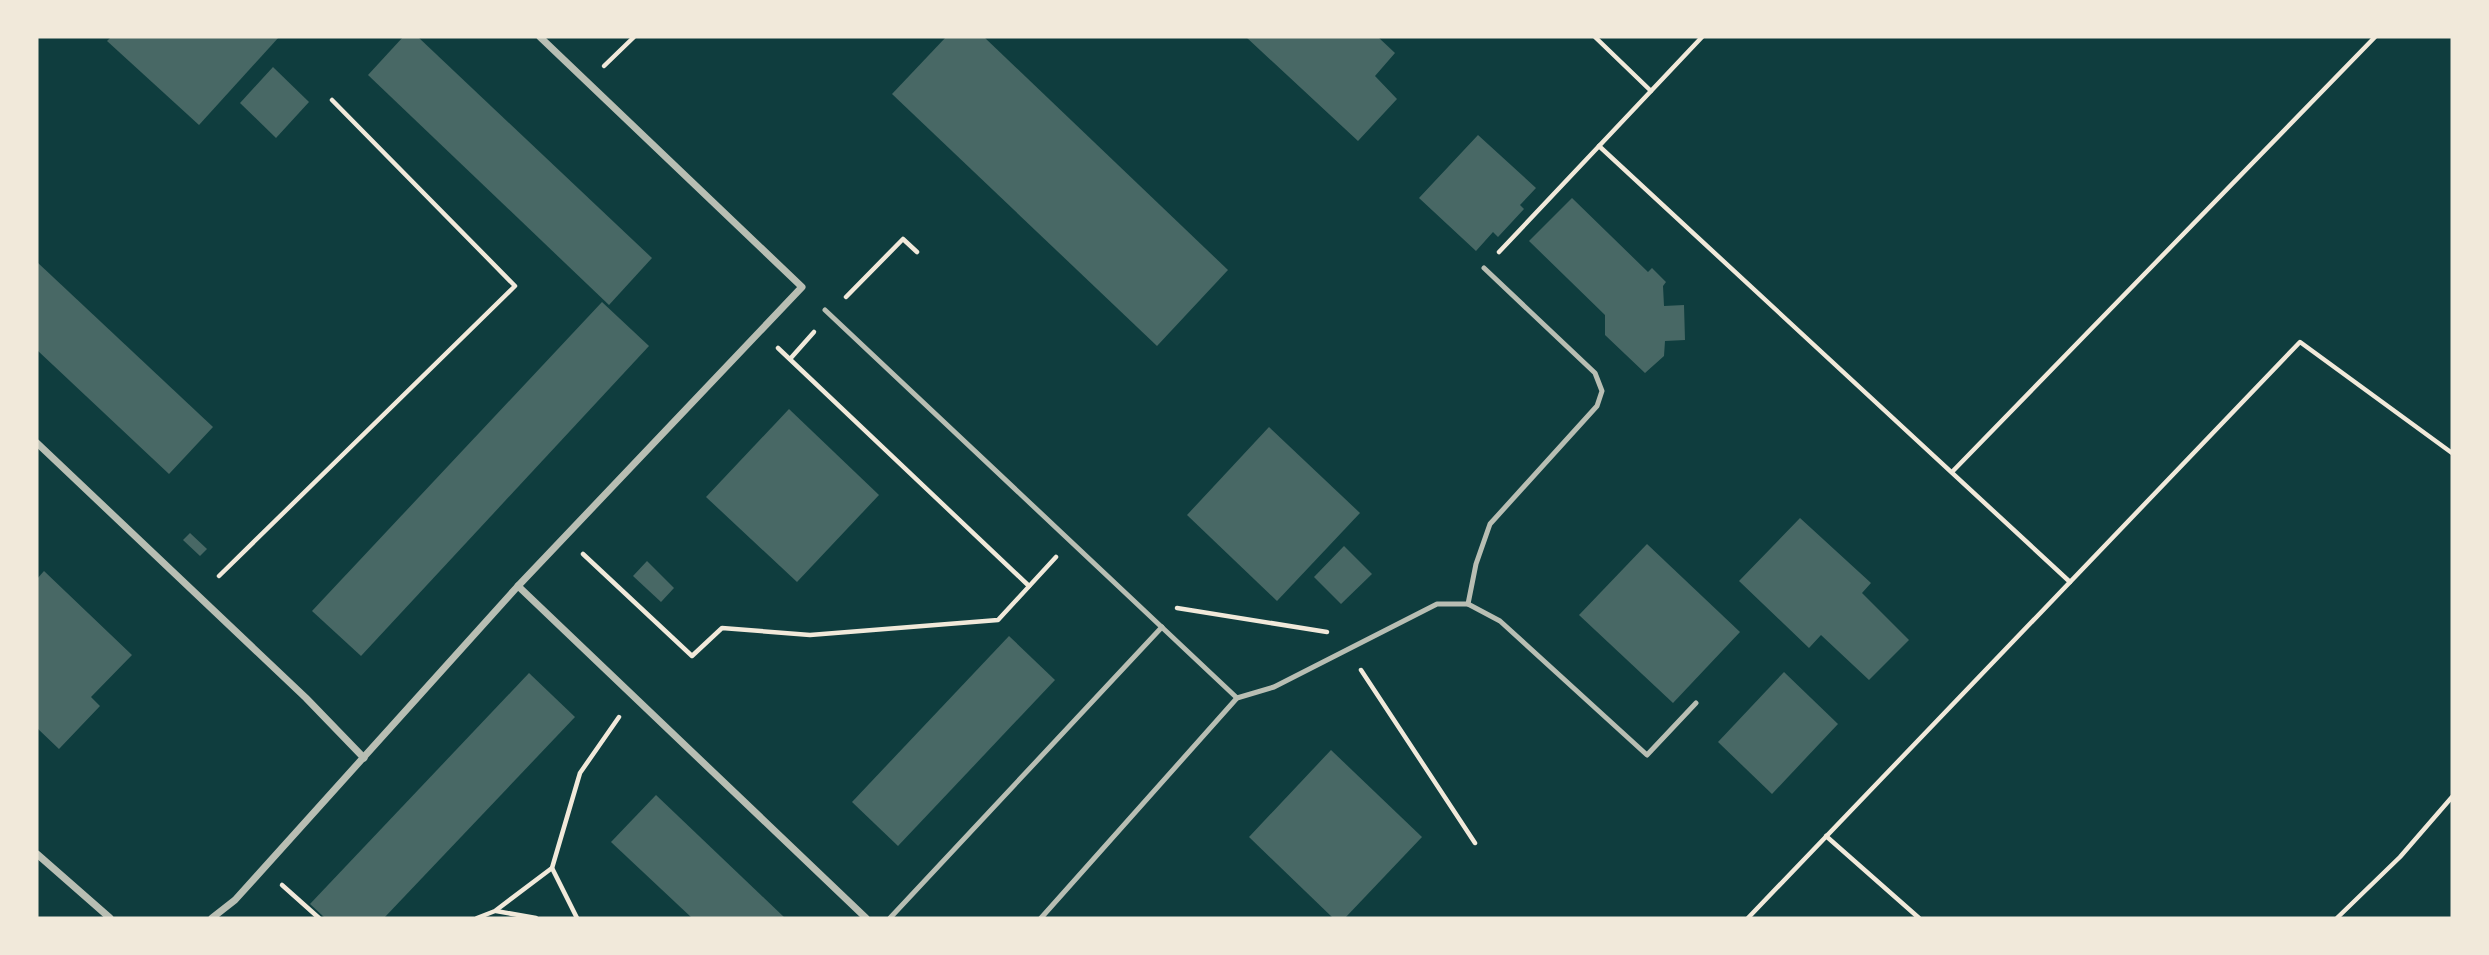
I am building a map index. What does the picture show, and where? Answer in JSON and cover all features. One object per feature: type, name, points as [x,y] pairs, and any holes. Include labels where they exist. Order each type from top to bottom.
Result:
[{"type":"street","points":[[212,918],[235,900],[518,586],[802,287],[541,37]]},
{"type":"street","points":[[37,443],[306,698],[364,758]]},
{"type":"street","points":[[518,586],[866,918]]},
{"type":"street","points":[[37,854],[110,918]]},
{"type":"lane","points":[[1468,604],[1476,564],[1490,524],[1597,406],[1602,391],[1595,373],[1484,268]]},
{"type":"lane","points":[[825,310],[1237,698]]},
{"type":"lane","points":[[1041,918],[1237,698],[1274,687],[1437,604],[1468,604],[1500,621],[1647,755],[1696,703]]},
{"type":"lane","points":[[890,918],[1162,627]]},
{"type":"path","points":[[589,81],[634,37]]},
{"type":"path","points":[[1595,37],[1651,91]]},
{"type":"path","points":[[1484,268],[1702,37]]},
{"type":"path","points":[[1952,472],[2375,37]]},
{"type":"path","points":[[219,576],[515,286],[332,100]]},
{"type":"path","points":[[1599,146],[2070,582]]},
{"type":"path","points":[[903,239],[917,252]]},
{"type":"path","points":[[760,331],[1029,586]]},
{"type":"path","points":[[1748,918],[2301,342],[2452,453]]},
{"type":"path","points":[[565,537],[692,656],[722,628],[810,635],[998,620],[1070,541]]},
{"type":"path","points":[[477,918],[495,911],[552,868],[580,773],[634,696]]},
{"type":"path","points":[[2337,918],[2400,857],[2452,797]]},
{"type":"path","points":[[1826,836],[1919,918]]},
{"type":"path","points":[[263,868],[319,918]]},
{"type":"path","points":[[552,868],[577,918]]},
{"type":"path","points":[[495,911],[536,918]]},
{"type":"building","points":[[111,37],[279,37],[199,125],[107,41]]},
{"type":"building","points":[[403,37],[418,37],[652,258],[609,305],[368,75]]},
{"type":"building","points":[[946,37],[984,37],[1228,270],[1157,346],[892,94]]},
{"type":"building","points":[[1246,37],[1378,37],[1395,53],[1375,76],[1397,99],[1358,141]]},
{"type":"building","points":[[273,67],[309,102],[276,138],[240,103]]},
{"type":"building","points":[[1478,135],[1536,188],[1520,205],[1524,209],[1498,237],[1493,232],[1476,251],[1419,198]]},
{"type":"building","points":[[1572,198],[1648,272],[1652,268],[1666,282],[1663,286],[1664,306],[1684,305],[1685,340],[1665,341],[1664,356],[1645,373],[1605,335],[1605,315],[1529,241]]},
{"type":"building","points":[[37,262],[213,427],[169,474],[37,350]]},
{"type":"building","points":[[602,302],[649,346],[361,656],[312,611]]},
{"type":"building","points":[[789,409],[879,495],[797,582],[706,497]]},
{"type":"building","points":[[1269,427],[1360,513],[1277,601],[1187,515]]},
{"type":"building","points":[[1800,518],[1871,583],[1862,593],[1909,640],[1869,680],[1821,635],[1809,648],[1739,581]]},
{"type":"building","points":[[190,533],[207,549],[200,556],[183,540]]},
{"type":"building","points":[[1647,544],[1740,632],[1673,703],[1579,615]]},
{"type":"building","points":[[1344,546],[1372,574],[1341,604],[1314,577]]},
{"type":"building","points":[[647,561],[674,588],[661,602],[633,576]]},
{"type":"building","points":[[44,571],[132,655],[91,697],[100,706],[59,749],[37,728],[37,579]]},
{"type":"building","points":[[1009,636],[1055,680],[898,846],[852,802]]},
{"type":"building","points":[[1784,672],[1838,724],[1772,794],[1718,742]]},
{"type":"building","points":[[529,673],[575,717],[384,918],[325,918],[310,904]]},
{"type":"building","points":[[1331,750],[1422,837],[1345,918],[1333,918],[1249,837]]},
{"type":"building","points":[[656,795],[785,918],[692,918],[611,842]]}]
